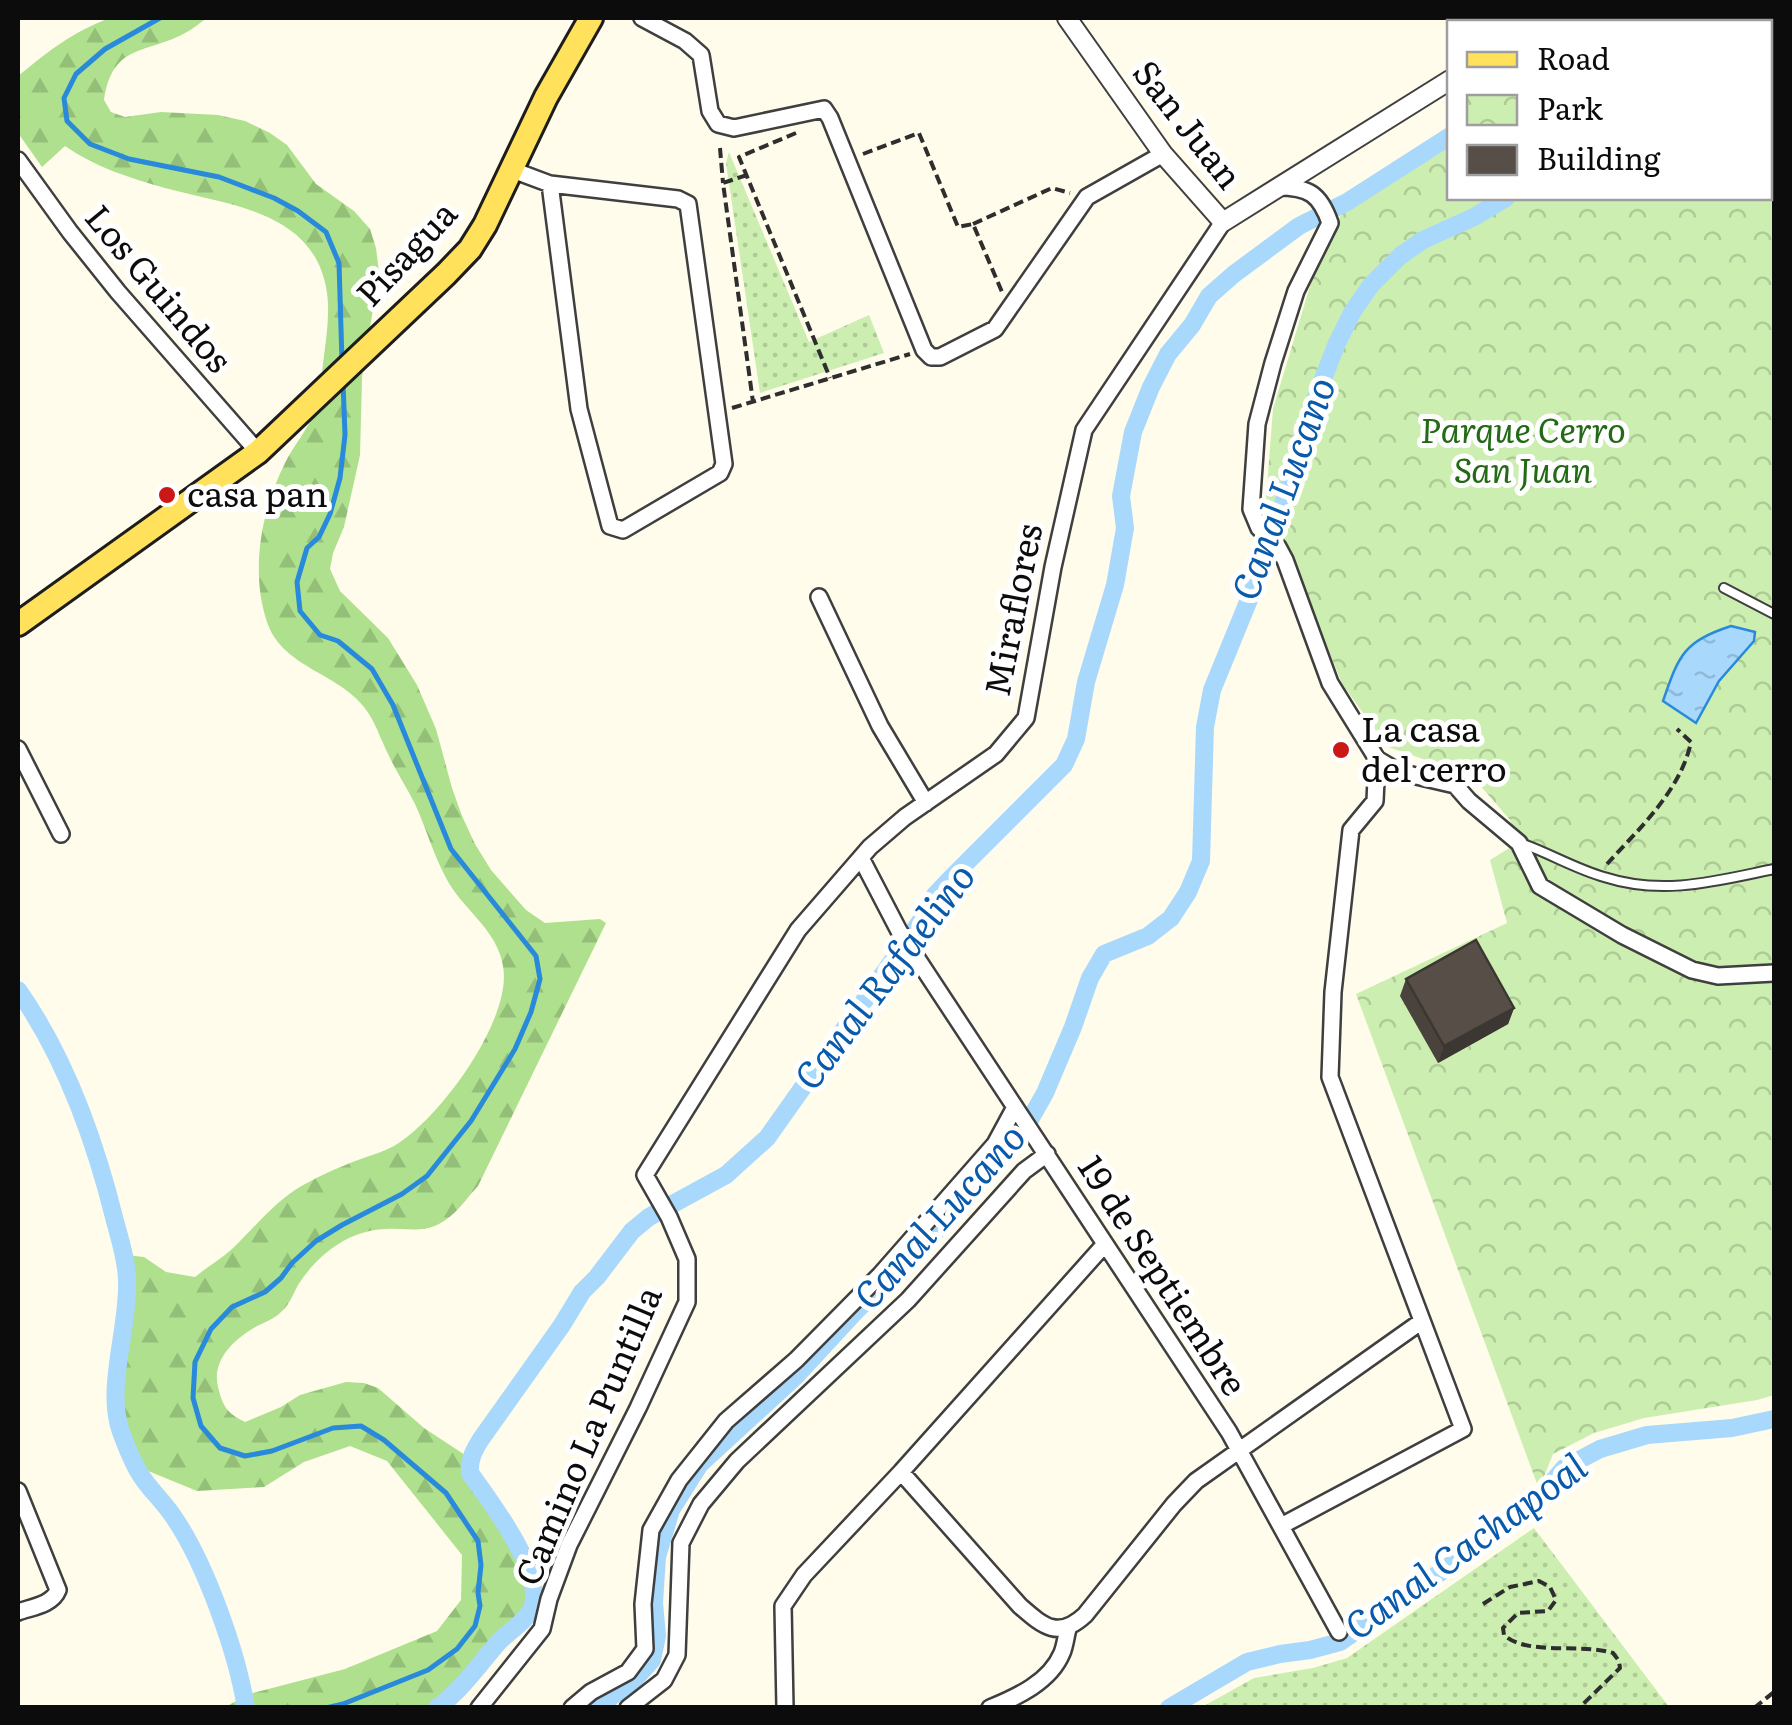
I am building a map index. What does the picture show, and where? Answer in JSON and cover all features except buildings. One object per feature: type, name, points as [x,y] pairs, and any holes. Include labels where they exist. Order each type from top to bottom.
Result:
[{"type":"main road","name":"Pisagua","points":[[18,624],[258,452],[470,249],[585,18]]},
{"type":"street","points":[[642,18],[685,41],[700,55],[710,110],[718,124],[734,128],[824,109],[924,350],[931,357],[940,357],[995,329],[1087,197],[1163,154]]},
{"type":"street","name":"San Juan","points":[[1067,18],[1163,154],[1223,222]]},
{"type":"street","name":"Miraflores","points":[[644,1175],[798,930],[861,858],[905,816],[996,754],[1026,718],[1053,567],[1084,430],[1223,222],[1447,82]]},
{"type":"street","name":"Los Guindos","points":[[18,160],[118,292],[258,452]]},
{"type":"street","points":[[510,169],[550,184],[678,199],[688,204],[724,464],[720,472],[623,530],[610,526],[578,409],[550,184]]},
{"type":"street","points":[[18,190],[32,180]]},
{"type":"street","points":[[1278,187],[1302,189],[1318,198],[1330,224],[1296,291],[1273,362],[1258,424],[1250,509],[1259,528],[1278,547],[1330,682],[1377,758],[1399,772],[1456,785],[1469,801],[1520,843],[1540,886],[1622,935],[1692,970],[1718,976],[1774,973]]},
{"type":"street","points":[[820,596],[880,726],[926,803]]},
{"type":"street","points":[[18,749],[62,834]]},
{"type":"street","points":[[1281,1526],[1463,1429],[1330,1077],[1333,992],[1351,830],[1374,801],[1377,758]]},
{"type":"street","name":"19 de Septiembre","points":[[861,858],[899,931],[1239,1451],[1339,1632]]},
{"type":"street","points":[[572,1708],[591,1692],[628,1672],[645,1649],[643,1604],[651,1530],[679,1480],[726,1420],[796,1360],[880,1275],[995,1144],[1018,1110]]},
{"type":"street","points":[[628,1708],[664,1680],[678,1655],[681,1543],[701,1504],[738,1461],[908,1300],[1024,1171],[1046,1154]]},
{"type":"street","name":"Camino La Puntilla","points":[[479,1708],[542,1629],[569,1546],[686,1302],[686,1259],[669,1218],[644,1175]]},
{"type":"street","points":[[785,1708],[782,1606],[804,1576],[1105,1244]]},
{"type":"street","points":[[990,1708],[1019,1696],[1053,1668],[1062,1653],[1068,1629],[1084,1615],[1196,1480],[1422,1321]]},
{"type":"street","points":[[901,1472],[1020,1606],[1040,1622],[1068,1629]]},
{"type":"street","points":[[18,1491],[58,1590],[57,1596],[48,1602],[18,1612]]},
{"type":"lane","points":[[1724,588],[1774,614]]},
{"type":"lane","points":[[1520,843],[1605,878],[1668,888],[1774,868]]},
{"type":"path","points":[[847,160],[919,133],[958,227],[1052,188],[1087,197]]},
{"type":"path","points":[[794,134],[739,156],[830,378]]},
{"type":"path","points":[[720,148],[753,402]]},
{"type":"path","points":[[722,184],[746,175]]},
{"type":"path","points":[[973,224],[1010,310]]},
{"type":"path","points":[[717,413],[924,350]]},
{"type":"path","points":[[1597,875],[1646,822],[1676,780],[1691,742],[1677,729]]},
{"type":"path","points":[[1482,1604],[1510,1587],[1539,1581],[1550,1587],[1556,1600],[1548,1610],[1518,1613],[1504,1628],[1504,1635],[1512,1642],[1613,1653],[1620,1668],[1579,1708]]},
{"type":"path","points":[[1754,1708],[1774,1692]]},
{"type":"green space","points":[[110,18],[207,18],[187,32],[123,59],[108,81],[104,100],[111,112],[125,117],[161,112],[218,115],[245,121],[287,145],[316,184],[354,211],[370,229],[379,272],[362,377],[360,455],[330,569],[340,591],[388,638],[417,685],[436,729],[462,816],[491,870],[526,910],[545,923],[600,919],[606,923],[478,1186],[465,1202],[433,1227],[371,1231],[334,1247],[308,1271],[282,1311],[229,1348],[218,1370],[224,1404],[245,1422],[300,1395],[346,1382],[364,1383],[378,1388],[424,1428],[468,1457],[467,1469],[520,1556],[532,1595],[527,1611],[492,1645],[466,1679],[431,1707],[225,1707],[249,1694],[345,1669],[437,1631],[461,1600],[462,1555],[387,1461],[350,1446],[304,1462],[264,1487],[197,1491],[141,1468],[122,1424],[118,1383],[131,1283],[126,1255],[144,1257],[166,1272],[195,1277],[232,1249],[295,1190],[390,1148],[412,1133],[451,1092],[485,1039],[497,1013],[503,966],[494,941],[445,876],[415,804],[369,714],[345,689],[286,651],[267,622],[259,582],[264,521],[277,482],[313,417],[320,393],[328,306],[317,261],[303,241],[263,215],[126,176],[65,146],[42,167],[18,133],[18,76],[72,36]]},
{"type":"green space","name":"Parque Cerro San Juan","points":[[1774,18],[1774,1395],[1644,1418],[1594,1433],[1553,1454],[1539,1489],[1356,994],[1507,923],[1490,860],[1519,842],[1510,820],[1472,776],[1388,747],[1342,684],[1289,549],[1265,513],[1273,409],[1316,266],[1347,202],[1447,137],[1447,200],[1772,200],[1772,20],[1628,20]]},
{"type":"green space","points":[[729,152],[809,342],[869,315],[884,353],[760,393],[726,163]]},
{"type":"green space","points":[[1534,1528],[1669,1707],[1202,1707],[1254,1678],[1347,1658]]},
{"type":"water","points":[[1731,626],[1755,632],[1754,641],[1719,681],[1696,723],[1663,701],[1685,652],[1702,638]]},
{"type":"waterway","points":[[160,18],[105,49],[76,74],[64,98],[67,121],[90,144],[129,159],[219,177],[274,198],[326,232],[339,263],[342,361]]},
{"type":"waterway","name":"Canal Rafaelino","points":[[1628,20],[1632,18]]},
{"type":"waterway","name":"Canal Rafaelino","points":[[437,1708],[527,1617],[534,1597],[532,1580],[515,1540],[470,1473],[472,1455],[481,1439],[582,1292],[632,1231],[649,1217],[726,1175],[767,1138],[920,922],[935,895],[1064,765],[1076,739],[1086,682],[1115,585],[1125,528],[1121,496],[1133,432],[1168,354],[1209,296],[1234,274],[1299,226],[1347,202],[1447,138]]},
{"type":"waterway","name":"Canal Lucano","points":[[596,1708],[634,1680],[652,1660],[657,1636],[657,1557],[671,1510],[700,1464],[796,1376],[912,1258],[1019,1139],[1045,1093],[1090,978],[1104,954],[1148,936],[1171,918],[1188,892],[1201,861],[1205,727],[1212,690],[1257,580],[1306,423],[1337,343],[1371,285],[1400,256],[1423,240],[1503,200]]},
{"type":"waterway","points":[[326,1708],[428,1670],[457,1649],[475,1626],[480,1606],[478,1541],[446,1493],[384,1440],[361,1426],[333,1428],[272,1451],[245,1456],[220,1448],[201,1426],[193,1398],[195,1362],[211,1329],[232,1307],[265,1292],[316,1241],[427,1176],[471,1121],[515,1049],[540,979],[536,956],[451,849],[393,705],[372,669],[338,641],[320,635],[300,611],[297,582],[307,548],[319,537],[330,514],[340,478],[345,435],[343,382]]},
{"type":"waterway","name":"Canal Rafaelino","points":[[18,990],[51,1043],[77,1101],[123,1251],[127,1299],[115,1397],[121,1432],[137,1469],[185,1535],[208,1582],[246,1708]]},
{"type":"waterway","name":"Canal Cachapoal","points":[[1169,1708],[1247,1662],[1340,1642],[1527,1512],[1564,1468],[1600,1449],[1647,1435],[1732,1428],[1774,1419]]},
{"type":"place","name":"casa pan","points":[[167,495]]},
{"type":"place","name":"La casa del cerro","points":[[1341,750]]}]
